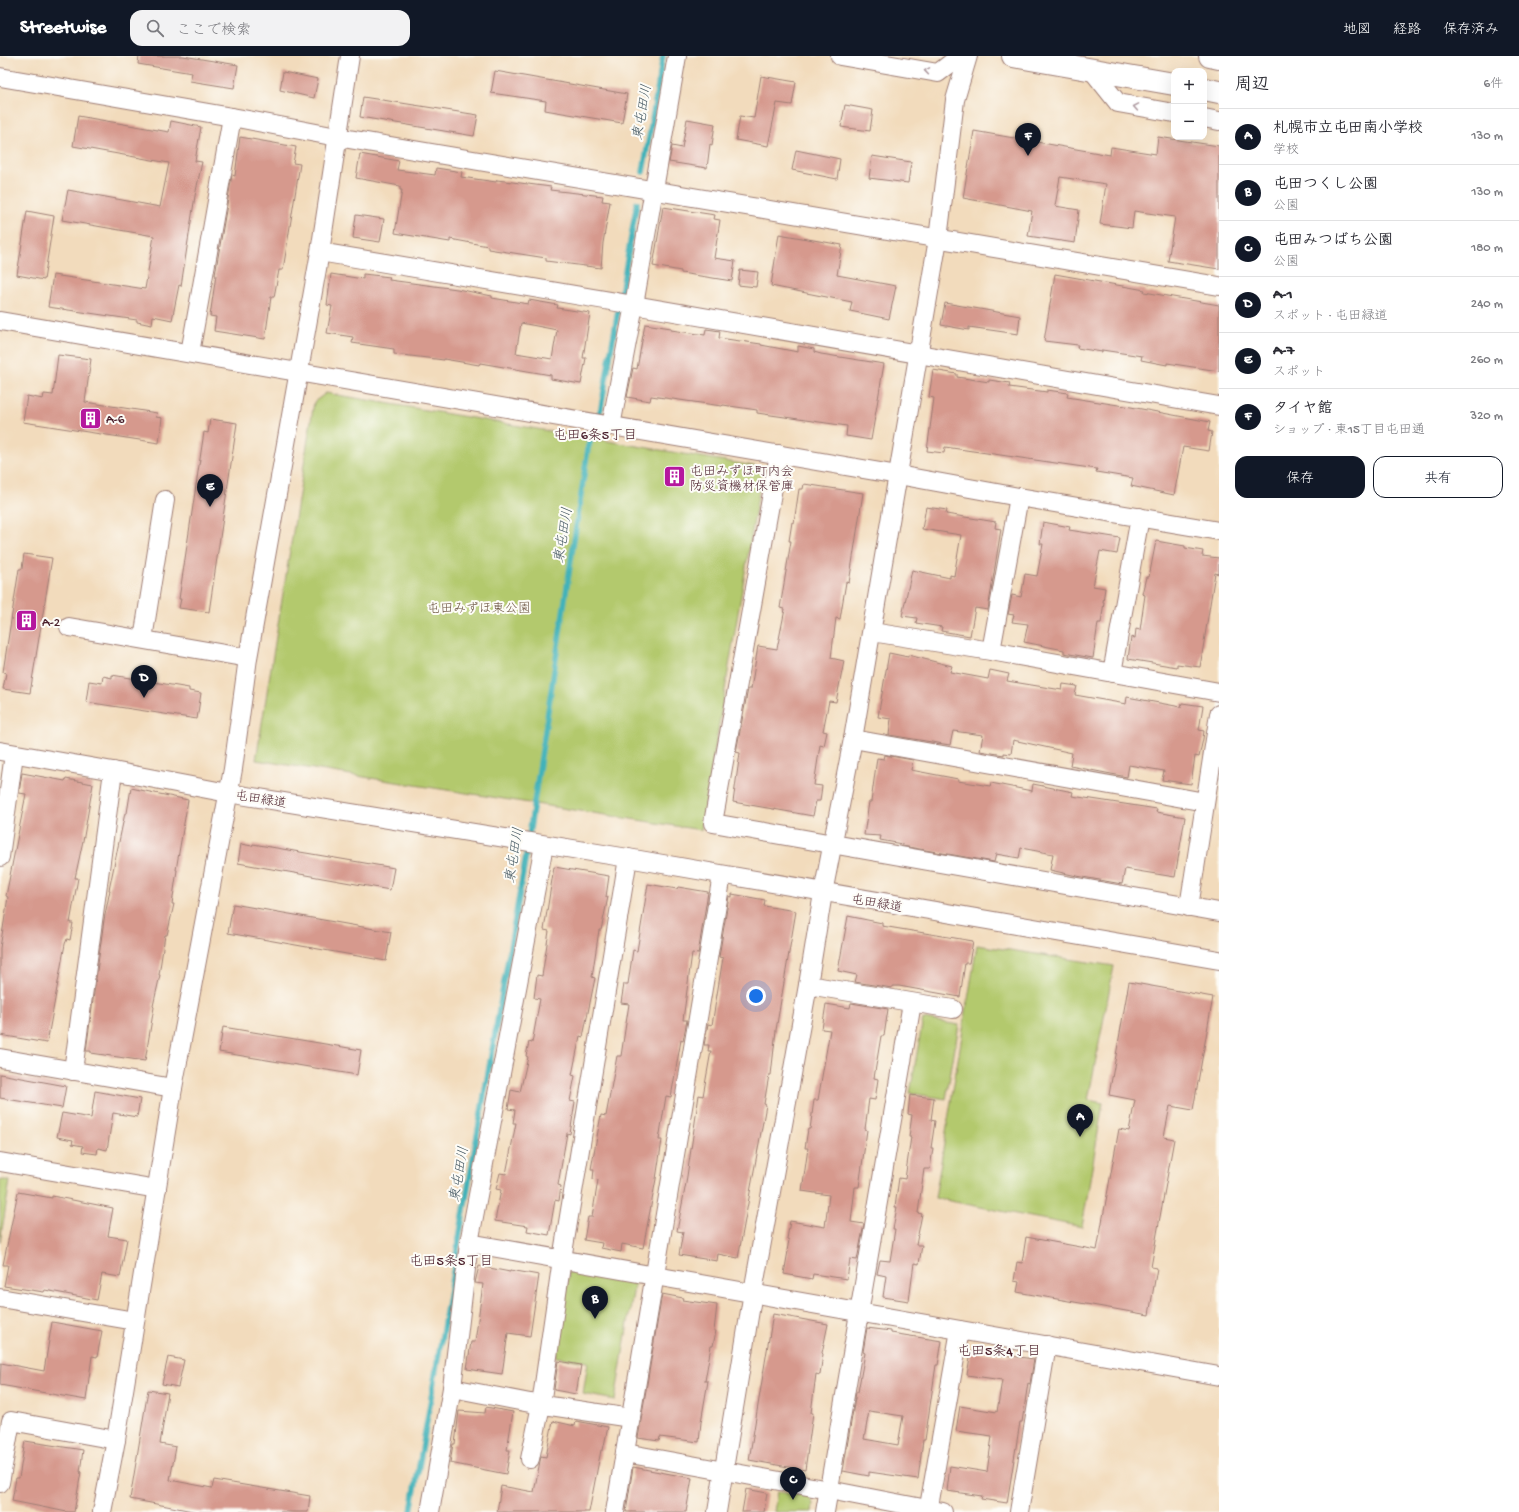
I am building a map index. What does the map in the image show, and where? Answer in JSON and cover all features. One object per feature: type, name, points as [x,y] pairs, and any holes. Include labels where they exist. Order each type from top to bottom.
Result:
[{"type":"main road","points":[[1013,56],[1171,83]]},
{"type":"main road","points":[[1210,56],[1219,58]]},
{"type":"main road","points":[[1207,90],[1219,92]]},
{"type":"street","points":[[102,1512],[116,1440],[173,1088],[228,792],[248,658],[320,252],[350,56]]},
{"type":"street","points":[[599,423],[620,303],[654,190],[677,56]]},
{"type":"street","points":[[840,56],[938,73],[960,56]]},
{"type":"street","points":[[717,1512],[753,1292],[808,985],[822,893],[853,739],[919,354],[938,239],[955,100],[968,56]]},
{"type":"street","points":[[1091,69],[1118,103],[1171,112]]},
{"type":"street","points":[[0,77],[232,117],[337,137],[1219,286]]},
{"type":"street","points":[[190,353],[232,117]]},
{"type":"street","points":[[1207,119],[1219,121]]},
{"type":"street","points":[[320,252],[1219,406]]},
{"type":"street","points":[[0,321],[1219,531]]},
{"type":"street","points":[[778,454],[713,823],[1219,912]]},
{"type":"street","points":[[991,651],[1018,497]]},
{"type":"street","points":[[143,639],[165,500]]},
{"type":"street","points":[[1112,673],[1140,517]]},
{"type":"street","points":[[69,627],[248,658]]},
{"type":"street","points":[[872,632],[991,651],[1219,692]]},
{"type":"street","points":[[1189,907],[1219,714]]},
{"type":"street","points":[[853,739],[1205,802]]},
{"type":"street","points":[[0,857],[7,753]]},
{"type":"street","name":"屯田緑道","points":[[7,753],[114,770],[228,792],[628,858],[822,893],[1219,960]]},
{"type":"street","points":[[73,1071],[114,770]]},
{"type":"street","points":[[430,1512],[452,1388],[469,1242],[534,843]]},
{"type":"street","points":[[530,1459],[541,1405],[562,1259],[628,858]]},
{"type":"street","points":[[615,1512],[722,875]]},
{"type":"street","points":[[808,985],[953,1009]]},
{"type":"street","points":[[825,1512],[912,1002]]},
{"type":"street","points":[[0,1058],[173,1088]]},
{"type":"street","points":[[0,1162],[157,1189]]},
{"type":"street","points":[[469,1242],[1219,1376]]},
{"type":"street","points":[[0,1298],[135,1321]]},
{"type":"street","points":[[625,1453],[829,1490],[934,1511],[960,1330]]},
{"type":"street","points":[[1020,1512],[1047,1345]]},
{"type":"street","points":[[452,1388],[541,1405],[631,1418]]},
{"type":"street","points":[[0,1483],[11,1421],[116,1440]]},
{"type":"green space","name":"屯田みずほ東公園","points":[[326,393],[760,467],[762,473],[701,830],[256,760],[314,402]]},
{"type":"green space","points":[[977,945],[1114,966],[1088,1100],[1103,1103],[1082,1227],[935,1198]]},
{"type":"green space","points":[[923,1019],[959,1025],[946,1099],[910,1093]]},
{"type":"green space","points":[[0,1179],[10,1181],[0,1242]]},
{"type":"green space","points":[[569,1271],[635,1281],[615,1400],[583,1394],[588,1362],[556,1357]]},
{"type":"green space","points":[[777,1491],[809,1496],[813,1504],[812,1512],[774,1512]]},
{"type":"building","points":[[139,56],[183,56],[238,65],[234,88],[190,81],[192,73],[138,64]]},
{"type":"building","points":[[495,71],[627,94],[622,123],[545,110],[546,101],[491,93]]},
{"type":"building","points":[[283,72],[318,79],[314,98],[280,90]]},
{"type":"building","points":[[761,76],[796,82],[792,105],[777,103],[768,146],[736,140],[740,116],[754,118]]},
{"type":"building","points":[[363,97],[478,115],[474,136],[360,117]]},
{"type":"building","points":[[845,105],[873,110],[870,131],[841,127]]},
{"type":"building","points":[[78,116],[169,132],[171,121],[201,127],[195,161],[202,162],[195,196],[181,286],[179,285],[172,320],[153,316],[152,325],[137,322],[137,320],[48,307],[53,275],[145,289],[154,236],[62,220],[68,190],[160,207],[169,163],[73,146]]},
{"type":"building","points":[[687,119],[715,124],[712,145],[710,144],[707,168],[669,162],[672,146],[682,148]]},
{"type":"building","points":[[974,131],[1110,155],[1111,147],[1156,154],[1158,137],[1219,146],[1219,269],[1168,261],[1175,217],[1134,211],[1132,228],[1100,224],[1106,184],[1060,177],[1055,206],[1079,210],[1075,243],[1028,236],[1032,211],[963,198]]},
{"type":"building","points":[[240,137],[296,147],[293,163],[300,164],[283,270],[279,270],[274,297],[271,297],[265,339],[214,331],[216,317],[210,316],[215,275],[232,175],[235,176]]},
{"type":"building","points":[[796,150],[840,159],[837,179],[792,170]]},
{"type":"building","points":[[360,154],[399,161],[397,170],[435,175],[436,168],[462,172],[461,177],[551,187],[550,190],[603,196],[602,201],[610,202],[603,243],[601,268],[546,261],[546,258],[488,249],[488,246],[450,239],[450,242],[395,233],[402,190],[400,190],[400,186],[356,178]]},
{"type":"building","points":[[872,156],[911,162],[908,183],[869,178]]},
{"type":"building","points":[[663,207],[715,215],[714,219],[720,220],[714,258],[735,261],[732,281],[681,273],[681,271],[653,266]]},
{"type":"building","points":[[27,211],[54,216],[44,280],[17,275]]},
{"type":"building","points":[[356,215],[384,219],[380,242],[353,238]]},
{"type":"building","points":[[779,234],[842,245],[837,275],[896,286],[889,319],[850,311],[852,302],[771,286]]},
{"type":"building","points":[[740,270],[758,272],[756,287],[738,285]]},
{"type":"building","points":[[331,274],[363,279],[363,274],[390,277],[389,280],[457,289],[492,296],[492,298],[528,304],[529,300],[558,305],[557,308],[590,313],[583,358],[586,358],[581,384],[551,379],[551,375],[480,363],[479,365],[444,359],[394,354],[394,349],[352,343],[353,337],[327,333],[332,306],[327,305]],"holes":[[[521,323],[557,330],[552,359],[516,353]]]},
{"type":"building","points":[[1055,274],[1219,305],[1219,371],[1167,363],[1167,365],[1141,360],[1142,356],[1102,350],[1102,352],[1077,348],[1078,345],[1044,341]]},
{"type":"building","points":[[945,303],[1020,316],[1018,334],[969,327],[969,330],[941,325]]},
{"type":"building","points":[[645,324],[671,328],[671,330],[705,335],[706,329],[720,331],[719,338],[761,344],[798,352],[798,346],[814,349],[814,352],[821,354],[884,364],[871,440],[846,436],[847,426],[757,413],[757,410],[651,396],[650,401],[627,397],[633,368],[637,369]]},
{"type":"building","name":"A-6","points":[[58,355],[91,359],[85,402],[157,413],[156,417],[162,418],[159,443],[23,422],[27,396],[43,399],[44,394],[53,395]]},
{"type":"building","points":[[933,370],[957,374],[957,377],[989,382],[989,380],[1010,383],[1009,387],[1068,393],[1067,397],[1210,422],[1208,431],[1212,432],[1209,451],[1183,447],[1174,495],[1131,486],[1133,478],[1096,472],[1097,469],[945,447],[944,453],[927,451],[934,398],[929,397]]},
{"type":"building","points":[[210,419],[237,423],[209,612],[179,608],[181,599],[179,599],[204,432],[208,433]]},
{"type":"building","points":[[804,484],[863,493],[849,583],[846,582],[840,619],[836,618],[831,658],[844,661],[836,702],[829,701],[823,731],[827,732],[824,746],[820,745],[814,785],[822,786],[820,801],[816,801],[813,816],[733,802],[740,753],[736,752],[748,689],[751,689],[758,646],[777,649],[785,609],[780,608],[791,541],[789,541],[792,522],[794,523],[799,489],[803,489]]},
{"type":"building","points":[[926,507],[947,510],[946,514],[996,522],[995,528],[1001,529],[988,610],[975,608],[970,636],[941,631],[942,627],[916,623],[917,618],[902,616],[912,570],[950,578],[950,575],[954,576],[961,535],[922,529]]},
{"type":"building","points":[[1043,522],[1070,527],[1069,530],[1120,538],[1117,554],[1100,551],[1093,586],[1105,588],[1101,623],[1098,623],[1093,658],[1064,653],[1064,650],[1024,642],[1028,624],[1012,622],[1014,615],[1008,614],[1012,595],[1021,597],[1025,574],[1037,576],[1043,544],[1040,544]]},
{"type":"building","points":[[1156,541],[1185,546],[1185,548],[1203,551],[1202,556],[1219,558],[1219,574],[1215,573],[1200,667],[1177,664],[1177,667],[1128,659],[1131,637],[1135,638],[1136,629],[1140,630],[1145,595],[1142,594],[1146,577],[1149,577]]},
{"type":"building","name":"A-2","points":[[24,554],[52,558],[30,693],[3,689],[6,673],[3,672],[19,569],[22,569]]},
{"type":"building","points":[[889,653],[908,657],[908,655],[952,666],[950,672],[988,679],[990,670],[1009,674],[1007,681],[1062,690],[1063,684],[1077,686],[1075,695],[1126,704],[1127,697],[1181,707],[1182,703],[1203,706],[1199,730],[1204,731],[1203,739],[1199,757],[1195,756],[1191,784],[1162,780],[1164,771],[1129,765],[1127,777],[1070,766],[1072,753],[1013,740],[1011,754],[1004,753],[1004,755],[980,751],[983,735],[953,731],[950,745],[889,735],[891,719],[878,717]]},
{"type":"building","points":[[112,675],[189,688],[189,691],[201,693],[197,719],[86,702],[89,681],[102,683],[103,676],[112,678]]},
{"type":"building","points":[[885,755],[913,760],[911,770],[958,779],[958,781],[990,786],[991,783],[1032,791],[1033,784],[1073,792],[1072,796],[1157,809],[1156,812],[1185,817],[1175,877],[1125,869],[1122,884],[1050,870],[1053,854],[1021,848],[1019,858],[996,854],[994,862],[902,846],[902,844],[880,840],[881,836],[864,835],[869,802],[871,802],[877,758],[884,759]]},
{"type":"building","points":[[22,773],[65,781],[66,779],[93,784],[75,878],[78,878],[70,923],[73,923],[70,940],[67,939],[65,944],[47,1043],[0,1035],[0,948],[8,897],[6,896],[26,794],[19,793]]},
{"type":"building","points":[[131,788],[188,800],[176,870],[172,904],[174,904],[167,935],[165,935],[160,975],[153,1006],[145,1061],[86,1051],[109,890],[125,813],[127,813]]},
{"type":"building","points":[[241,844],[252,846],[253,844],[394,868],[390,890],[238,863]]},
{"type":"building","points":[[554,867],[609,876],[606,897],[608,897],[601,930],[599,930],[592,977],[595,978],[583,1037],[580,1036],[572,1075],[575,1076],[570,1101],[575,1102],[570,1134],[567,1133],[558,1185],[561,1186],[559,1201],[555,1200],[549,1235],[527,1231],[528,1226],[495,1221],[501,1190],[496,1189],[500,1173],[506,1174],[516,1123],[513,1123],[515,1110],[508,1109],[511,1090],[520,1092],[528,1057],[526,1056],[529,1042],[532,1043],[540,999],[534,998],[537,975],[542,976],[549,931],[544,930]]},
{"type":"building","points":[[648,884],[708,892],[698,954],[692,953],[683,1020],[687,1020],[683,1041],[681,1040],[671,1097],[666,1096],[659,1140],[662,1140],[643,1248],[622,1244],[621,1252],[601,1248],[602,1243],[584,1240],[588,1217],[592,1217],[598,1180],[593,1179],[594,1169],[591,1169],[601,1115],[606,1116],[617,1056],[621,1056],[629,1004],[621,1003],[624,984],[628,984],[633,950],[637,951]]},
{"type":"building","points":[[732,894],[765,900],[764,906],[796,911],[776,1030],[771,1075],[769,1075],[764,1104],[766,1105],[738,1258],[718,1254],[717,1261],[679,1255],[683,1232],[677,1231],[686,1183],[699,1095],[703,1096],[711,1051],[708,1051],[709,1045],[704,1045],[708,1024],[712,1025],[723,958],[719,957],[729,896],[732,897]]},
{"type":"building","points":[[233,904],[391,932],[386,961],[228,933]]},
{"type":"building","points":[[848,916],[882,923],[882,926],[973,941],[969,963],[965,963],[960,997],[899,986],[892,986],[892,988],[855,982],[857,975],[838,971]]},
{"type":"building","points":[[1129,982],[1213,997],[1193,1110],[1170,1106],[1164,1137],[1174,1139],[1151,1267],[1157,1268],[1149,1315],[1017,1292],[1019,1282],[1014,1281],[1017,1262],[1022,1263],[1026,1237],[1097,1250],[1119,1129],[1129,1131],[1135,1100],[1109,1095]]},
{"type":"building","points":[[851,1003],[888,1009],[884,1036],[881,1036],[874,1078],[878,1079],[875,1100],[869,1099],[865,1129],[867,1130],[859,1187],[855,1187],[851,1222],[864,1224],[857,1260],[850,1259],[847,1279],[813,1274],[812,1279],[784,1274],[788,1251],[789,1240],[787,1239],[790,1221],[825,1227],[829,1195],[802,1191],[808,1148],[805,1148],[808,1129],[810,1129],[814,1100],[818,1100],[830,1030],[822,1029],[826,1004],[850,1008]]},
{"type":"building","points":[[223,1027],[361,1050],[357,1075],[219,1052]]},
{"type":"building","points":[[0,1074],[66,1086],[62,1108],[0,1098]]},
{"type":"building","points":[[95,1091],[140,1099],[137,1117],[113,1113],[107,1150],[98,1148],[97,1154],[82,1152],[83,1146],[72,1144],[73,1140],[57,1137],[62,1113],[91,1118]]},
{"type":"building","points":[[910,1095],[934,1098],[931,1120],[935,1121],[930,1169],[924,1169],[918,1213],[922,1214],[916,1245],[922,1245],[919,1264],[914,1263],[909,1301],[883,1297],[886,1276],[877,1274],[880,1260],[890,1261],[895,1229],[893,1229],[897,1207],[895,1207],[899,1178],[905,1179],[911,1137],[909,1137],[912,1115],[908,1114]]},
{"type":"building","points":[[18,1192],[52,1198],[52,1196],[113,1208],[108,1236],[127,1239],[120,1277],[102,1274],[97,1300],[45,1290],[44,1292],[4,1286],[8,1265],[3,1265]]},
{"type":"building","points":[[479,1266],[510,1272],[510,1270],[539,1275],[530,1336],[508,1333],[502,1374],[467,1369],[471,1342],[475,1342],[483,1284],[475,1283]]},
{"type":"building","points":[[662,1294],[683,1298],[682,1300],[717,1305],[714,1331],[716,1331],[713,1346],[711,1346],[705,1381],[708,1381],[699,1442],[660,1437],[659,1441],[638,1438]]},
{"type":"building","points":[[773,1314],[828,1324],[822,1353],[820,1375],[816,1374],[811,1413],[813,1413],[805,1470],[749,1460]]},
{"type":"building","points":[[52,1322],[102,1331],[97,1357],[92,1356],[86,1400],[0,1385],[1,1363],[44,1371]]},
{"type":"building","points":[[867,1328],[942,1341],[938,1365],[936,1365],[918,1479],[869,1472],[869,1476],[843,1471],[856,1392],[858,1392],[865,1353],[863,1352]],"holes":[[[869,1411],[903,1416],[898,1445],[864,1439]]]},
{"type":"building","points":[[971,1351],[1034,1359],[1030,1384],[1028,1383],[1022,1422],[1020,1422],[1007,1503],[981,1499],[982,1496],[947,1491],[950,1466],[987,1472],[992,1436],[956,1431],[960,1406],[997,1412],[1002,1380],[967,1375]]},
{"type":"building","points":[[168,1357],[184,1360],[178,1387],[162,1384]]},
{"type":"building","points":[[558,1361],[581,1365],[576,1394],[554,1390]]},
{"type":"building","points":[[148,1390],[168,1393],[160,1444],[176,1447],[170,1480],[212,1488],[214,1480],[310,1496],[308,1512],[198,1512],[130,1499]]},
{"type":"building","points":[[486,1407],[513,1412],[507,1450],[510,1450],[506,1474],[450,1463],[453,1444],[455,1444],[459,1411],[485,1413]]},
{"type":"building","points":[[553,1421],[575,1426],[576,1421],[608,1427],[603,1450],[601,1450],[589,1512],[497,1512],[501,1486],[534,1492],[541,1456],[546,1457]]},
{"type":"building","points":[[25,1441],[83,1450],[74,1512],[67,1512],[12,1501],[16,1478],[19,1478]]},
{"type":"building","points":[[633,1467],[692,1478],[686,1512],[626,1512]]},
{"type":"building","points":[[746,1489],[767,1493],[764,1512],[742,1512]]},
{"type":"waterway","name":"東屯田川","points":[[643,172],[663,56]]},
{"type":"waterway","name":"東屯田川","points":[[411,1512],[524,868],[588,449],[601,408],[637,203]]},
{"type":"place","name":"タイヤ館","points":[[1028,156]]},
{"type":"place","name":"A-6","points":[[91,418]]},
{"type":"place","name":"屯田みずほ町内会 防災資機材保管庫","points":[[674,477]]},
{"type":"place","name":"A-7","points":[[210,507]]},
{"type":"place","name":"A-2","points":[[26,621]]},
{"type":"place","name":"A-1","points":[[144,698]]},
{"type":"place","name":"札幌市立屯田南小学校","points":[[1080,1137]]},
{"type":"place","name":"屯田つくし公園","points":[[595,1319]]},
{"type":"place","name":"屯田みつばち公園","points":[[793,1500]]},
{"type":"district","name":"屯田6条5丁目","points":[[595,434]]},
{"type":"district","name":"屯田5条5丁目","points":[[451,1260]]},
{"type":"district","name":"屯田5条4丁目","points":[[999,1350]]}]
